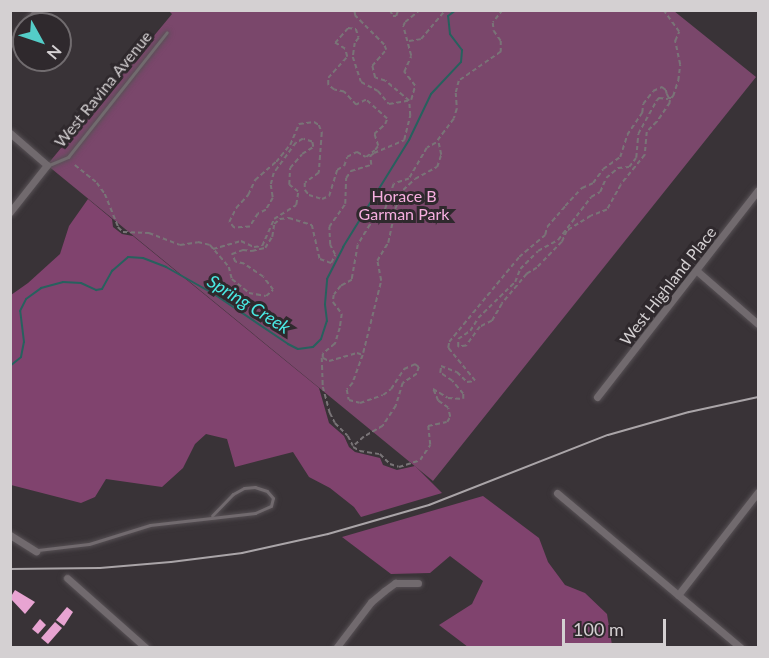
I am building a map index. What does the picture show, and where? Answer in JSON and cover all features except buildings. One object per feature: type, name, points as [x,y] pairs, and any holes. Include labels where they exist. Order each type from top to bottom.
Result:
[{"type":"street","points":[[10,133],[47,165]]},
{"type":"street","name":"West Ravina Avenue","points":[[10,212],[47,165]]},
{"type":"street","name":"West Highland Place","points":[[597,397],[759,190]]},
{"type":"street","points":[[697,272],[759,324]]},
{"type":"street","points":[[678,595],[759,492]]},
{"type":"street","points":[[557,494],[741,648]]},
{"type":"street","points":[[10,535],[36,550]]},
{"type":"street","points":[[67,578],[146,648]]},
{"type":"street","points":[[336,648],[370,602],[394,583],[418,583]]},
{"type":"lane","name":"West Ravina Avenue","points":[[47,165],[68,157],[167,32]]},
{"type":"lane","points":[[36,550],[89,544],[150,525],[212,516],[236,517],[255,513],[271,506],[273,498],[267,491],[255,487],[244,488],[233,494],[212,516]]},
{"type":"path","points":[[354,10],[355,16],[384,45],[386,50],[372,66],[375,78],[385,81],[409,101]]},
{"type":"path","points":[[390,10],[393,16],[396,16],[398,10]]},
{"type":"path","points":[[75,165],[97,183],[105,194],[118,227],[123,232],[150,234],[180,245],[198,242],[210,245],[229,267],[235,282],[249,293],[260,296],[271,294],[272,286],[244,264],[235,262],[232,254],[243,250],[252,252],[265,248],[272,237],[274,224],[280,219],[289,218],[309,222],[315,230],[320,259],[331,263],[335,255],[330,244],[329,227],[345,204],[344,184],[348,175],[351,171],[371,165],[370,156],[374,153],[404,140],[410,116],[409,101],[415,86],[404,72],[411,56],[404,31],[405,22],[420,10]]},
{"type":"path","points":[[408,41],[421,39],[445,10]]},
{"type":"path","points":[[503,10],[494,23],[494,31],[501,41],[501,52],[493,56],[475,73],[459,81],[456,93],[456,115],[438,141],[426,148],[409,179],[395,182],[382,216],[370,225],[358,245],[354,260],[354,276],[333,295],[333,302],[342,314],[334,344],[322,356],[323,387],[330,413],[335,423],[348,436],[353,447],[360,451],[380,454],[390,464],[399,467],[420,460],[430,445],[428,426],[447,422],[450,417],[448,408],[438,401],[433,389],[448,398],[463,399],[460,391],[440,373],[440,368],[442,366],[453,370],[467,382],[475,381],[448,348],[449,342],[519,257],[545,235],[547,227],[565,206],[582,188],[593,183],[603,170],[620,157],[627,135],[636,125],[644,110],[643,104],[653,91],[662,87],[669,98],[669,105],[647,132],[645,155],[621,185],[607,210],[570,228],[562,242],[502,304],[492,321],[480,327],[466,346],[458,346],[459,339],[470,331],[478,318],[515,282],[520,269],[538,251],[561,237],[591,197],[600,192],[606,178],[618,168],[631,166],[636,158],[638,134],[657,100],[669,98],[673,96],[678,81],[680,64],[675,41],[679,32],[663,10]]},
{"type":"path","points":[[213,249],[241,241],[254,247],[262,246],[274,219],[296,205],[298,192],[289,186],[290,168],[302,154],[313,147],[314,144],[308,140],[296,143],[274,173],[272,201],[258,214],[250,227],[234,228],[229,222],[236,208],[248,195],[255,180],[276,162],[290,145],[296,128],[303,122],[315,122],[321,128],[319,173],[307,180],[305,190],[309,195],[322,199],[328,196],[337,170],[344,166],[347,158],[357,152],[366,157],[378,146],[374,134],[385,124],[387,118],[366,100],[356,105],[344,92],[334,90],[328,85],[328,78],[347,57],[345,49],[334,43],[351,27],[357,29],[359,34],[354,47],[356,71],[361,82],[378,91],[389,104],[409,101]]},
{"type":"path","points":[[353,447],[364,437],[383,426],[396,406],[403,383],[417,374],[419,367],[415,364],[404,369],[387,393],[355,403],[349,400],[346,394],[353,383],[362,354],[381,281],[377,261],[388,243],[395,209],[403,190],[415,179],[437,167],[441,155],[438,141]]},
{"type":"path","points":[[322,356],[330,361],[362,354]]},
{"type":"green space","name":"Horace B Garman Park","points":[[169,11],[674,11],[756,77],[433,481],[47,165],[172,14]]},
{"type":"shaded area","points":[[88,199],[112,219],[113,227],[122,234],[133,236],[319,388],[329,423],[344,436],[349,447],[355,452],[380,458],[383,465],[397,470],[415,466],[442,493],[361,517],[354,507],[330,488],[309,477],[293,452],[235,467],[227,439],[206,434],[195,444],[183,468],[162,487],[106,479],[95,497],[81,503],[11,485],[11,295],[60,254],[69,226]]},
{"type":"shaded area","points":[[483,496],[539,538],[548,562],[565,585],[585,593],[607,614],[612,645],[608,648],[468,647],[439,625],[472,604],[483,581],[450,556],[430,573],[391,574],[342,537]]},
{"type":"waterway","name":"Spring Creek","points":[[10,366],[21,357],[24,342],[20,311],[26,299],[41,288],[63,282],[81,283],[96,290],[102,289],[112,271],[128,257],[143,258],[166,267],[214,294],[298,349],[313,347],[321,339],[327,321],[325,304],[327,279],[343,247],[409,140],[431,94],[461,62],[462,50],[450,34],[448,16],[456,10]]},
{"type":"railway","points":[[10,569],[100,568],[171,562],[242,553],[328,534],[429,505],[608,435],[689,412],[758,397]]}]
